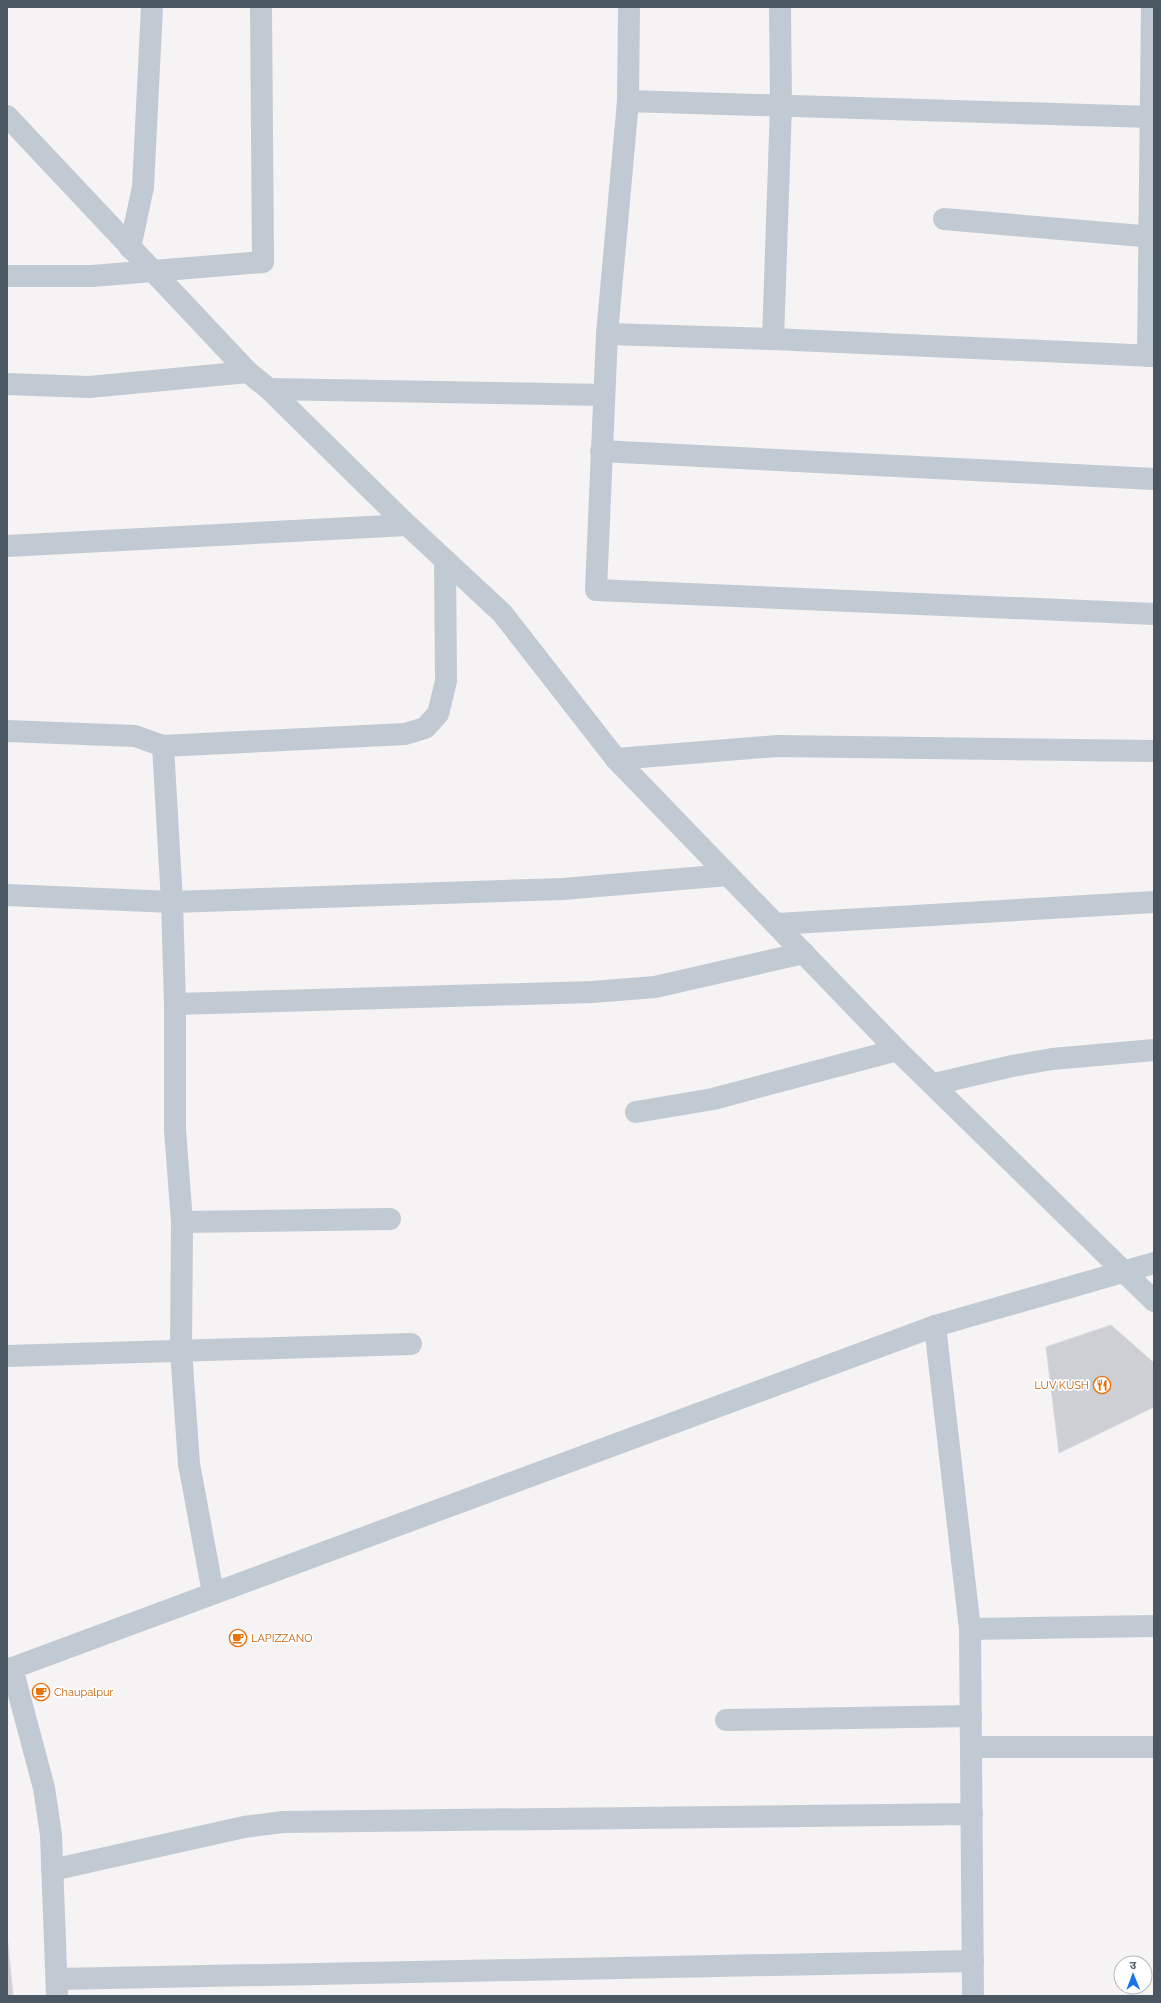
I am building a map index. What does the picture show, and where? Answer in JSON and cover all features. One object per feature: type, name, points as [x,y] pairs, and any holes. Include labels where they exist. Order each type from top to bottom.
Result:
[{"type":"street","points":[[130,248],[143,188],[152,7]]},
{"type":"street","points":[[7,276],[92,276],[263,262],[261,7]]},
{"type":"street","points":[[628,7],[628,101],[606,334],[596,590],[1154,614]]},
{"type":"street","points":[[773,339],[781,106],[780,7]]},
{"type":"street","points":[[606,334],[773,339],[1151,356],[1152,7]]},
{"type":"street","points":[[628,101],[1151,117]]},
{"type":"street","points":[[7,116],[248,372],[269,389],[407,525],[502,613],[616,760],[898,1050],[1154,1301]]},
{"type":"street","points":[[944,219],[1152,236]]},
{"type":"street","points":[[7,384],[89,387],[248,372]]},
{"type":"street","points":[[269,389],[604,395]]},
{"type":"street","points":[[602,451],[1154,479]]},
{"type":"street","points":[[7,546],[407,525]]},
{"type":"street","points":[[7,731],[135,736],[163,746],[405,734],[425,728],[438,714],[446,681],[446,560]]},
{"type":"street","points":[[163,746],[172,902],[175,1004],[175,1130],[182,1222],[181,1351],[189,1464],[213,1593]]},
{"type":"street","points":[[616,760],[777,746],[1154,751]]},
{"type":"street","points":[[7,895],[172,902],[563,890],[728,875]]},
{"type":"street","points":[[776,924],[1154,902]]},
{"type":"street","points":[[175,1004],[592,992],[655,987],[804,953]]},
{"type":"street","points":[[636,1112],[713,1099],[898,1050]]},
{"type":"street","points":[[934,1084],[1012,1066],[1052,1059],[1154,1050]]},
{"type":"street","points":[[182,1222],[390,1219]]},
{"type":"street","points":[[973,1961],[57,1987],[50,1835],[44,1788],[9,1669],[935,1326],[1154,1264]]},
{"type":"street","points":[[935,1326],[970,1629],[973,1996]]},
{"type":"street","points":[[7,1356],[411,1344]]},
{"type":"street","points":[[970,1629],[1154,1626]]},
{"type":"street","points":[[726,1720],[971,1716]]},
{"type":"street","points":[[972,1747],[1154,1747]]},
{"type":"street","points":[[52,1870],[244,1827],[283,1822],[972,1814]]},
{"type":"building","name":"LUV KUSH","points":[[1111,1325],[1154,1363],[1154,1407],[1059,1453],[1046,1347]]},
{"type":"building","points":[[7,1935],[13,1996],[7,1996]]},
{"type":"place","name":"LUV KUSH","points":[[1102,1385]]},
{"type":"place","name":"LAPIZZANO","points":[[238,1638]]},
{"type":"place","name":"Chaupalpur","points":[[41,1692]]}]
